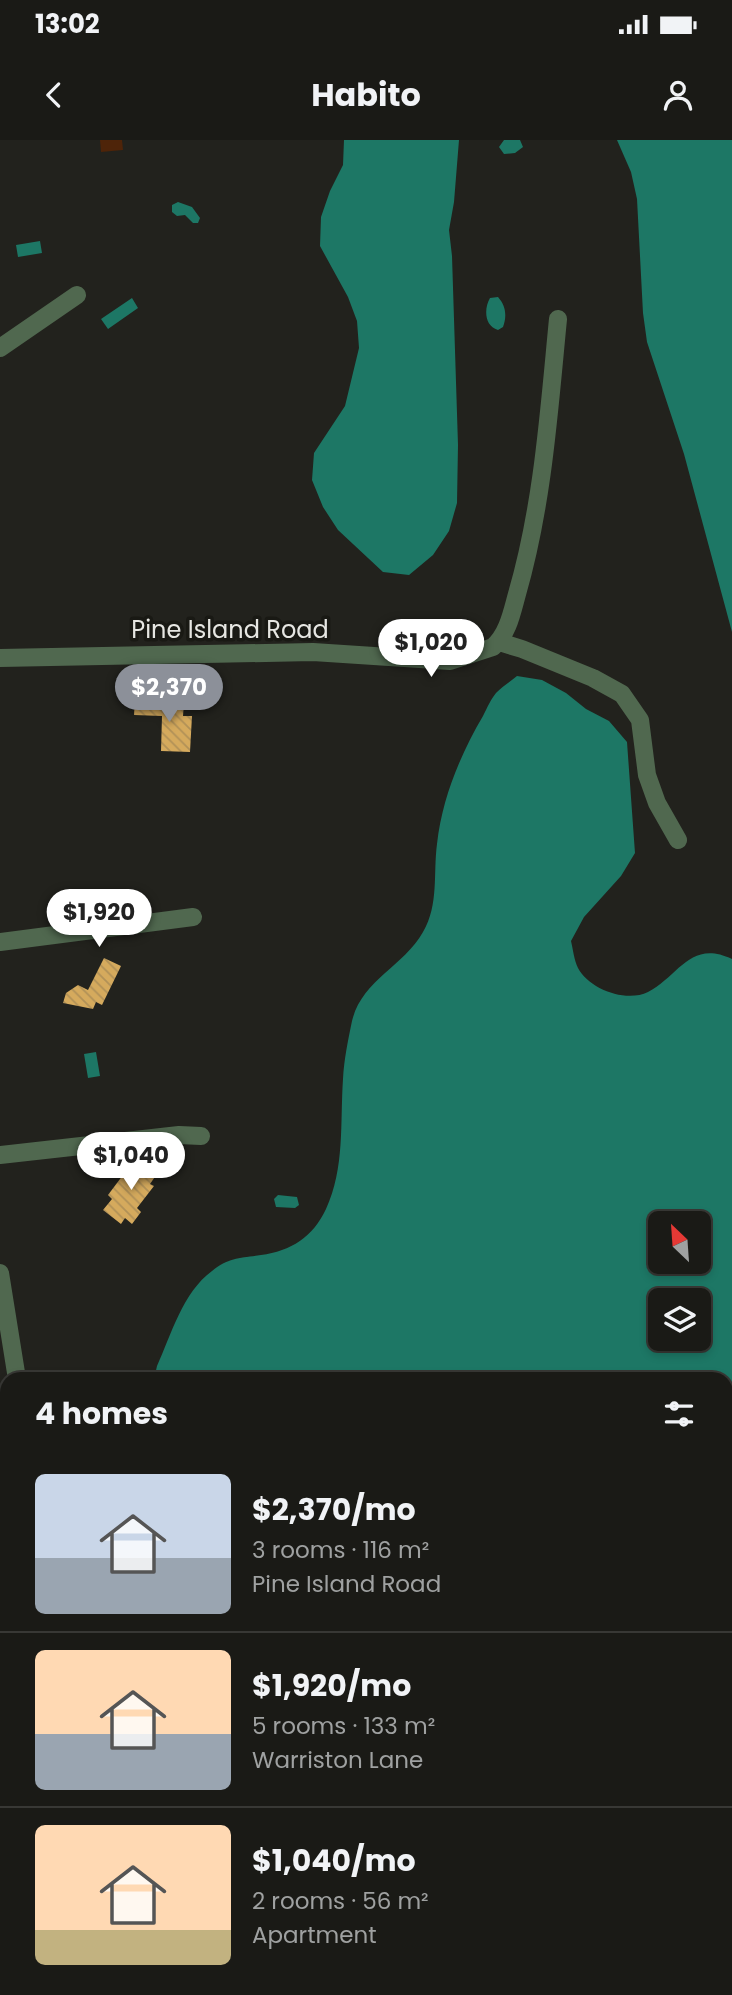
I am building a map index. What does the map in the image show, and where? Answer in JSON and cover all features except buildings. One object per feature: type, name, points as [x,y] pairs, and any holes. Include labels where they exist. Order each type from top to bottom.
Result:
[{"type":"street","points":[[0,348],[77,295]]},
{"type":"street","points":[[558,319],[542,478],[526,563],[509,623],[499,642],[593,678],[622,694],[640,720],[647,775],[657,803],[678,840]]},
{"type":"street","name":"Pine Island Road","points":[[0,657],[313,652],[450,661],[481,652],[499,642]]},
{"type":"street","points":[[0,942],[192,918]]},
{"type":"street","points":[[0,1155],[179,1135],[201,1136]]},
{"type":"street","points":[[0,1273],[16,1372]]},
{"type":"shaded area","points":[[100,140],[122,140],[123,150],[101,152]]},
{"type":"shaded area","points":[[344,140],[459,140],[449,230],[458,445],[457,503],[449,531],[433,555],[409,575],[383,572],[338,530],[323,507],[312,480],[314,453],[345,406],[359,348],[357,321],[348,297],[320,246],[321,217],[343,165]]},
{"type":"shaded area","points":[[504,140],[520,140],[523,147],[515,153],[504,154],[499,147]]},
{"type":"shaded area","points":[[617,140],[732,140],[732,632],[684,454],[647,342],[637,199],[631,172]]},
{"type":"shaded area","points":[[178,202],[192,207],[200,218],[198,223],[193,223],[185,215],[177,216],[172,212],[172,205]]},
{"type":"shaded area","points":[[40,241],[42,253],[18,257],[16,245]]},
{"type":"shaded area","points":[[498,297],[503,304],[505,315],[503,327],[498,330],[490,325],[486,311],[490,298]]},
{"type":"shaded area","points":[[132,298],[138,308],[108,329],[101,319]]},
{"type":"shaded area","points":[[517,676],[542,680],[609,721],[627,742],[635,853],[621,876],[584,917],[571,941],[577,965],[583,976],[609,992],[639,995],[659,985],[695,956],[706,953],[732,959],[732,1372],[156,1372],[179,1315],[202,1280],[218,1266],[230,1261],[272,1253],[300,1241],[315,1227],[326,1209],[339,1161],[346,1050],[352,1021],[364,995],[415,944],[428,921],[433,900],[443,810],[467,746],[492,698]]},
{"type":"shaded area","points":[[96,1052],[100,1076],[88,1078],[84,1054]]},
{"type":"shaded area","points":[[278,1195],[297,1197],[299,1205],[295,1208],[276,1207],[274,1199]]}]
